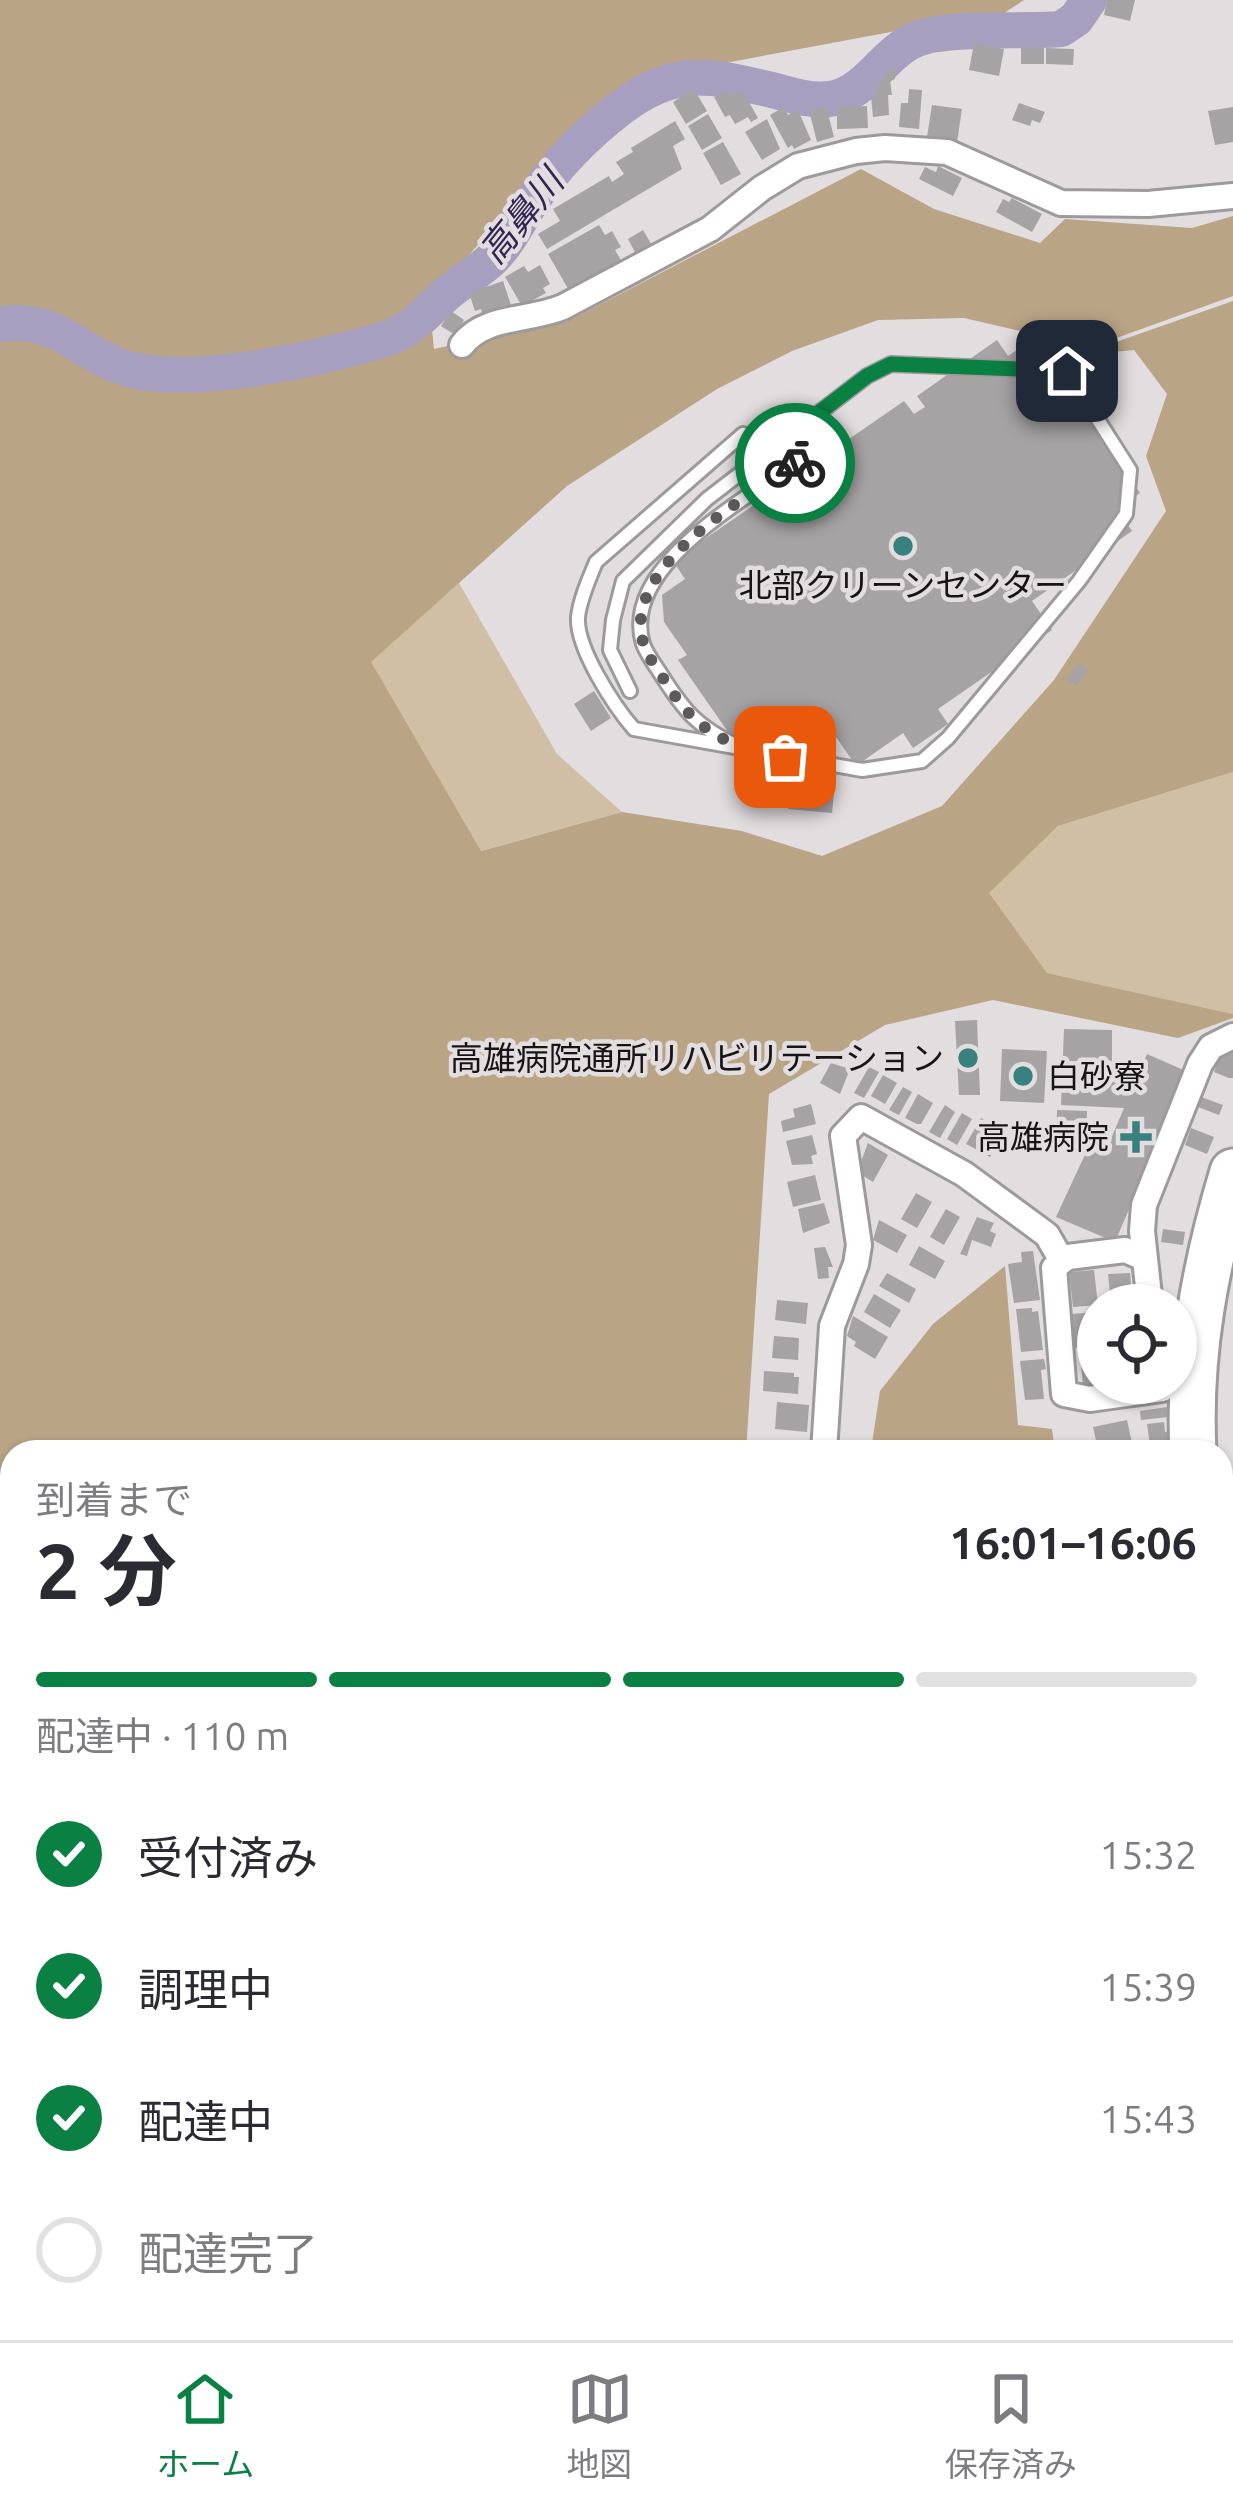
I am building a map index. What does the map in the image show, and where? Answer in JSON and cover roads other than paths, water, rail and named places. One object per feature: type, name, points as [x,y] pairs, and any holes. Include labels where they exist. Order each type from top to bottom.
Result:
[{"type":"highway","points":[[1197,1323],[1210,1250],[1233,1172]]},
{"type":"highway","points":[[1176,1404],[1189,1440]]},
{"type":"street","points":[[462,345],[482,327],[543,316],[563,307],[710,230],[781,176],[833,155],[884,148],[947,152],[1061,203],[1148,204],[1233,196]]},
{"type":"street","points":[[1147,1284],[1144,1205],[1211,1047],[1233,1036]]},
{"type":"street","points":[[825,1440],[832,1326],[859,1244],[843,1136],[861,1117],[964,1174],[1047,1235],[1062,1261]]},
{"type":"street","points":[[1077,1396],[1064,1394],[1054,1268],[1068,1256],[1125,1250],[1144,1258]]},
{"type":"lane","points":[[630,692],[610,650],[623,581],[706,499],[867,376],[891,364],[1067,371],[1130,470],[1126,514],[1079,581],[949,738],[922,761],[862,770],[634,729],[583,646],[578,614],[596,562],[743,434]]},
{"type":"lane","points":[[747,751],[707,731],[686,713],[644,648],[641,610],[658,573],[675,555],[732,507],[805,456],[791,434]]},
{"type":"waterway","name":"高鼻川","points":[[0,324],[53,330],[125,368],[184,375],[291,362],[385,339],[409,327],[487,263],[574,149],[642,94],[678,80],[714,78],[802,98],[829,99],[854,90],[917,39],[966,31],[1061,29],[1076,19],[1089,0]]},
{"type":"place","name":"北部クリーンセンター","points":[[903,546]]},
{"type":"place","name":"高雄病院通所リハビリテーション","points":[[968,1058]]},
{"type":"place","name":"白砂寮","points":[[1023,1076]]},
{"type":"place","name":"高雄病院","points":[[1136,1137]]}]
